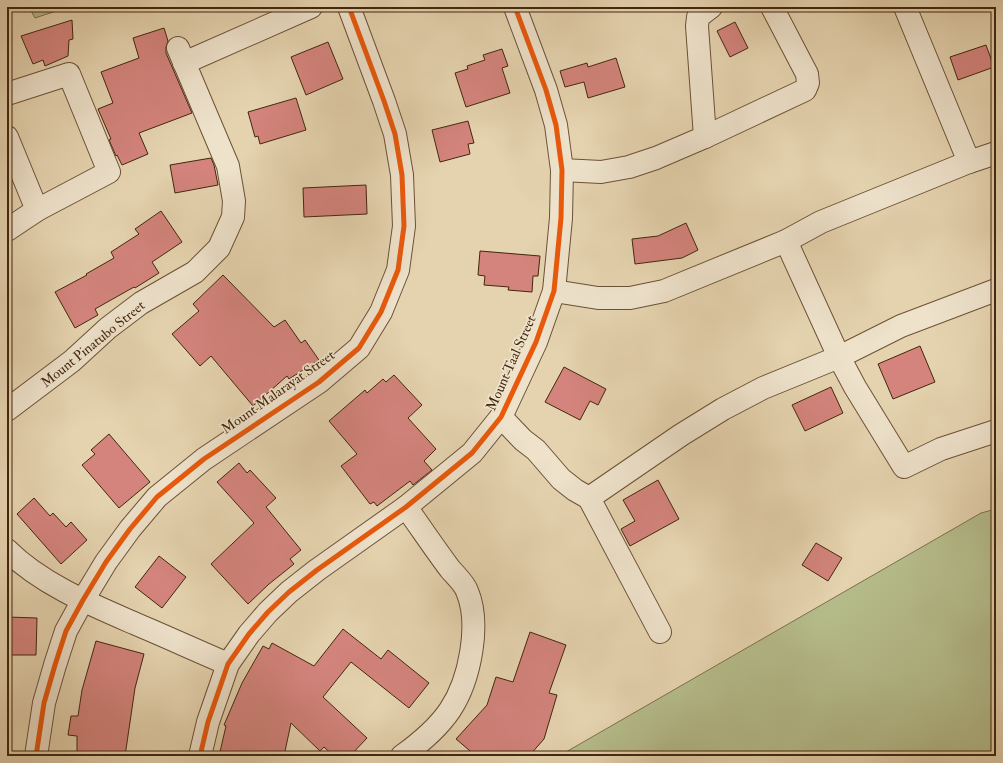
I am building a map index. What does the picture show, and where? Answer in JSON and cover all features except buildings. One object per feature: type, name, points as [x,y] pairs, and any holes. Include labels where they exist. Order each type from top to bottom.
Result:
[{"type":"street","name":"Mount Pinatubo Street","points":[[7,410],[72,361],[108,328],[141,303],[195,272],[220,248],[233,217],[234,201],[228,166],[181,56],[311,7]]},
{"type":"street","name":"Mount Malarayat Street","points":[[36,756],[41,720],[54,665],[66,631],[106,562],[130,529],[157,497],[210,455],[319,382],[359,348],[382,312],[398,270],[404,226],[402,174],[395,134],[349,7]]},
{"type":"street","name":"Mount Taal Street","points":[[200,756],[208,722],[228,664],[249,634],[268,612],[289,592],[406,507],[472,453],[501,417],[536,342],[554,291],[561,218],[562,170],[556,126],[546,90],[515,7]]},
{"type":"street","points":[[705,138],[697,26],[698,16],[711,7]]},
{"type":"street","points":[[562,170],[601,172],[629,167],[656,158],[705,138],[805,90],[808,83],[807,74],[772,7]]},
{"type":"street","points":[[904,7],[969,162]]},
{"type":"street","points":[[7,94],[69,74],[109,172],[37,210],[7,230]]},
{"type":"street","points":[[7,138],[37,210]]},
{"type":"street","points":[[554,291],[598,298],[630,298],[664,291],[786,241],[821,222],[969,162],[996,153]]},
{"type":"street","points":[[786,241],[838,357],[904,467],[941,449],[996,431]]},
{"type":"street","points":[[589,498],[681,435],[723,409],[763,388],[838,357],[901,326],[996,290]]},
{"type":"street","points":[[501,417],[523,440],[536,450],[561,479],[574,490],[589,498],[660,632]]},
{"type":"street","points":[[402,756],[436,728],[450,710],[460,691],[468,667],[474,620],[471,602],[466,589],[406,507]]},
{"type":"street","points":[[7,550],[19,562],[83,600],[228,664]]},
{"type":"green space","points":[[29,7],[68,7],[35,18]]},
{"type":"green space","points":[[996,509],[996,756],[559,756],[981,513]]},
{"type":"cycle path","points":[[36,756],[44,703],[66,631],[106,562],[130,529],[157,497],[204,459],[319,382],[359,348],[381,312],[398,270],[404,226],[402,175],[395,134],[349,7]]},
{"type":"cycle path","points":[[200,756],[208,722],[228,664],[249,634],[268,612],[289,592],[317,570],[406,507],[472,453],[501,417],[536,342],[554,291],[561,218],[562,170],[556,125],[546,90],[515,7]]}]
